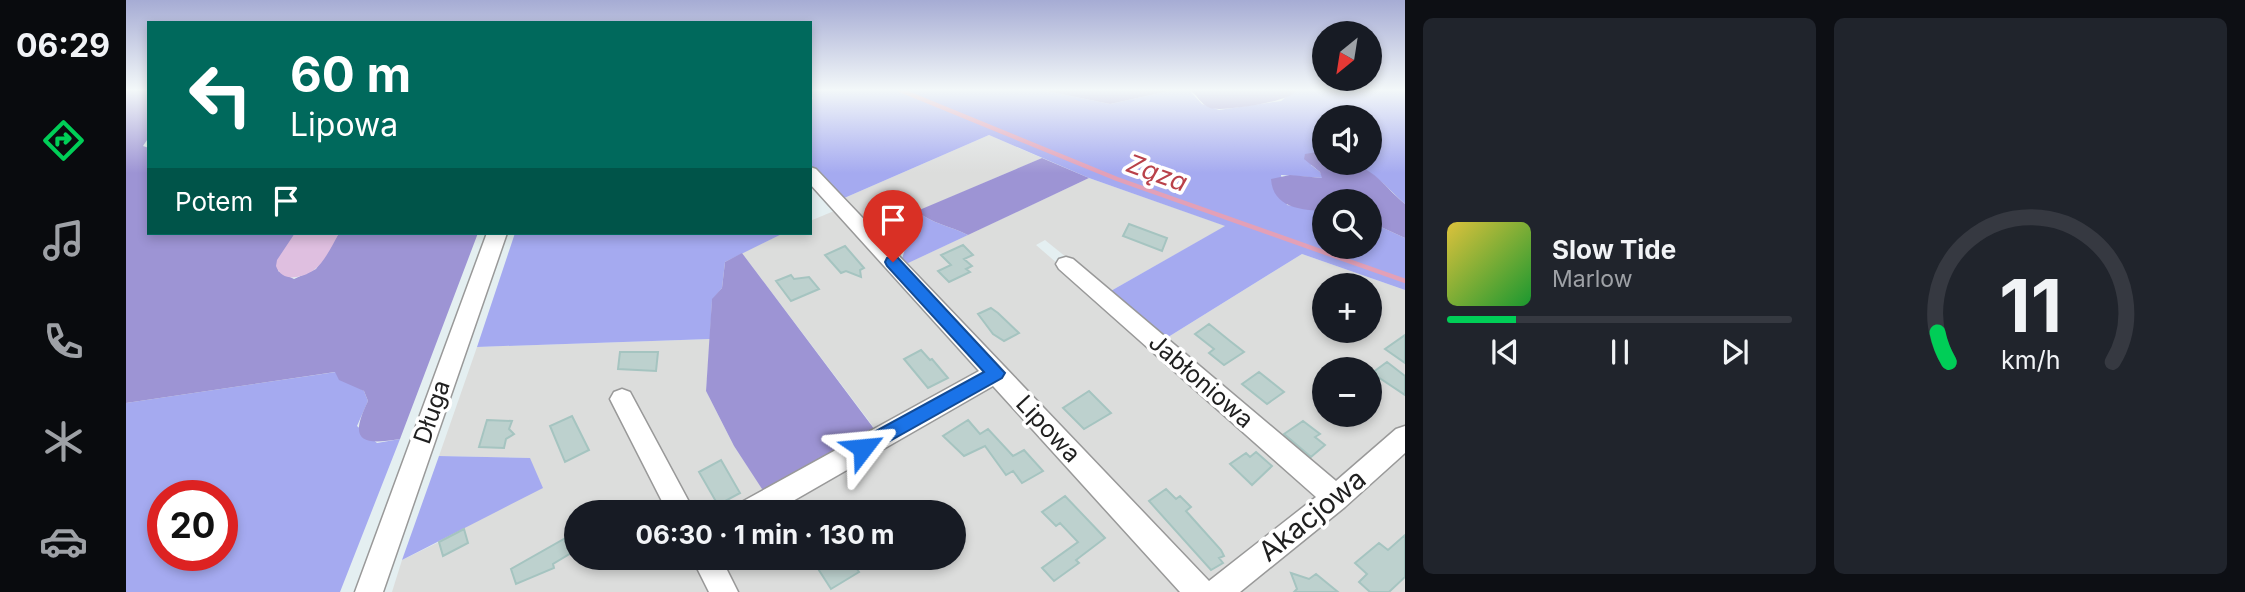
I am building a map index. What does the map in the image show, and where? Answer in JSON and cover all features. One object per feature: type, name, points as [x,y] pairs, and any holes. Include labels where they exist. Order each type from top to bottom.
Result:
[{"type":"street","name":"Lipowa","points":[[812,175],[1199,592]]},
{"type":"street","name":"Długa","points":[[369,592],[495,235]]},
{"type":"street","name":"Jabłoniowa","points":[[1066,264],[1336,498]]},
{"type":"street","points":[[770,500],[996,373]]},
{"type":"street","points":[[622,398],[675,500]]},
{"type":"street","name":"Akacjowa","points":[[1218,592],[1336,498],[1405,437]]},
{"type":"street","points":[[712,570],[724,592]]},
{"type":"shaded area","points":[[126,118],[147,118],[147,140],[143,146],[147,147],[147,235],[294,235],[278,271],[294,279],[316,269],[338,235],[477,235],[400,439],[375,442],[362,437],[359,424],[368,401],[364,391],[339,380],[335,372],[126,403]]},
{"type":"shaded area","points":[[812,118],[1312,118],[1312,175],[1322,175],[1323,178],[1281,175],[1287,205],[1312,209],[1312,257],[1302,254],[1165,339],[1109,292],[1225,226],[1089,178],[989,135],[842,199],[812,167]]},
{"type":"shaded area","points":[[1382,118],[1405,118],[1405,204],[1374,176],[1382,175]]},
{"type":"shaded area","points":[[989,135],[1042,158],[872,231],[842,199]]},
{"type":"shaded area","points":[[1312,153],[1312,166],[1304,159],[1305,154]]},
{"type":"shaded area","points":[[1042,158],[1089,178],[968,235],[929,219],[917,211]]},
{"type":"shaded area","points":[[1290,175],[1322,178],[1321,175],[1374,175],[1378,178],[1405,204],[1405,238],[1382,227],[1382,189],[1312,189],[1312,210],[1283,202],[1273,189],[1271,179]]},
{"type":"shaded area","points":[[1089,178],[1226,226],[1109,292],[1045,240],[1036,245],[1318,488],[1165,339],[1302,254],[1356,273],[1312,273],[1312,343],[1382,343],[1382,282],[1405,290],[1405,592],[392,592],[402,560],[439,542],[530,458],[439,456],[477,347],[710,339],[706,391],[734,446],[764,491],[875,429],[742,253],[780,235],[812,235],[812,220],[834,211],[891,271]]},
{"type":"shaded area","points":[[917,211],[929,219],[968,235],[904,265],[901,262],[905,249],[901,237],[889,232],[875,235],[872,231]]},
{"type":"shaded area","points":[[1382,227],[1405,238],[1405,290],[1382,282],[1382,273],[1356,273],[1316,259],[1382,259]]},
{"type":"shaded area","points":[[294,235],[338,235],[318,267],[304,275],[283,275],[276,266],[277,260]]},
{"type":"shaded area","points":[[514,235],[780,235],[725,262],[722,288],[712,300],[710,339],[477,347]]},
{"type":"shaded area","points":[[742,253],[875,430],[764,492],[734,446],[706,391],[712,299],[722,288],[725,262]]},
{"type":"shaded area","points":[[336,372],[364,391],[368,401],[357,426],[377,443],[400,439],[340,592],[126,592],[126,403]]},
{"type":"shaded area","points":[[439,456],[530,458],[543,488],[402,560]]},
{"type":"building","points":[[1129,224],[1167,238],[1162,251],[1123,236]]},
{"type":"building","points":[[963,245],[973,255],[964,259],[972,266],[966,269],[970,272],[949,282],[938,271],[951,265],[941,255]]},
{"type":"building","points":[[845,246],[864,268],[860,270],[861,277],[846,271],[841,273],[825,255]]},
{"type":"building","points":[[791,275],[794,279],[809,277],[819,289],[791,301],[776,281]]},
{"type":"building","points":[[991,308],[1019,333],[1004,341],[993,334],[978,314]]},
{"type":"building","points":[[1209,324],[1244,352],[1224,365],[1209,353],[1214,349],[1195,334]]},
{"type":"building","points":[[1405,335],[1405,363],[1385,349]]},
{"type":"building","points":[[921,350],[948,378],[928,388],[904,359]]},
{"type":"building","points":[[620,352],[658,352],[656,371],[618,369]]},
{"type":"building","points":[[1387,362],[1405,376],[1405,395],[1382,380],[1382,366]]},
{"type":"building","points":[[1259,372],[1284,392],[1267,404],[1242,384]]},
{"type":"building","points":[[1089,391],[1111,413],[1084,429],[1063,408]]},
{"type":"building","points":[[572,416],[589,450],[565,462],[550,426]]},
{"type":"building","points":[[487,420],[512,421],[509,429],[514,434],[506,439],[504,448],[479,447]]},
{"type":"building","points":[[968,420],[980,434],[988,429],[1013,456],[1024,450],[1043,471],[1022,483],[1013,471],[1006,475],[985,446],[964,456],[943,436]]},
{"type":"building","points":[[1303,421],[1320,434],[1315,437],[1325,445],[1311,457],[1284,434]]},
{"type":"building","points":[[1256,452],[1272,466],[1252,485],[1230,464],[1246,453],[1250,457]]},
{"type":"building","points":[[721,460],[740,493],[727,500],[715,500],[699,472]]},
{"type":"building","points":[[1166,489],[1176,499],[1180,496],[1191,507],[1186,511],[1221,550],[1224,556],[1219,558],[1223,563],[1211,570],[1149,501]]},
{"type":"building","points":[[1065,496],[1105,538],[1076,560],[1079,563],[1054,581],[1042,568],[1078,542],[1060,523],[1056,526],[1042,512]]},
{"type":"building","points":[[464,529],[468,543],[443,556],[439,542]]},
{"type":"building","points":[[1405,535],[1405,577],[1389,592],[1370,592],[1359,582],[1367,574],[1355,563],[1379,543],[1388,550]]},
{"type":"building","points":[[564,539],[564,557],[553,564],[554,568],[516,584],[511,569]]},
{"type":"building","points":[[819,570],[859,572],[831,589]]},
{"type":"building","points":[[1291,573],[1309,579],[1316,574],[1338,592],[1294,592],[1297,589]]},
{"type":"waterway","name":"Ząza","points":[[967,118],[1117,179],[1405,281]]},
{"type":"route","points":[[863,448],[996,373],[893,262]]}]
